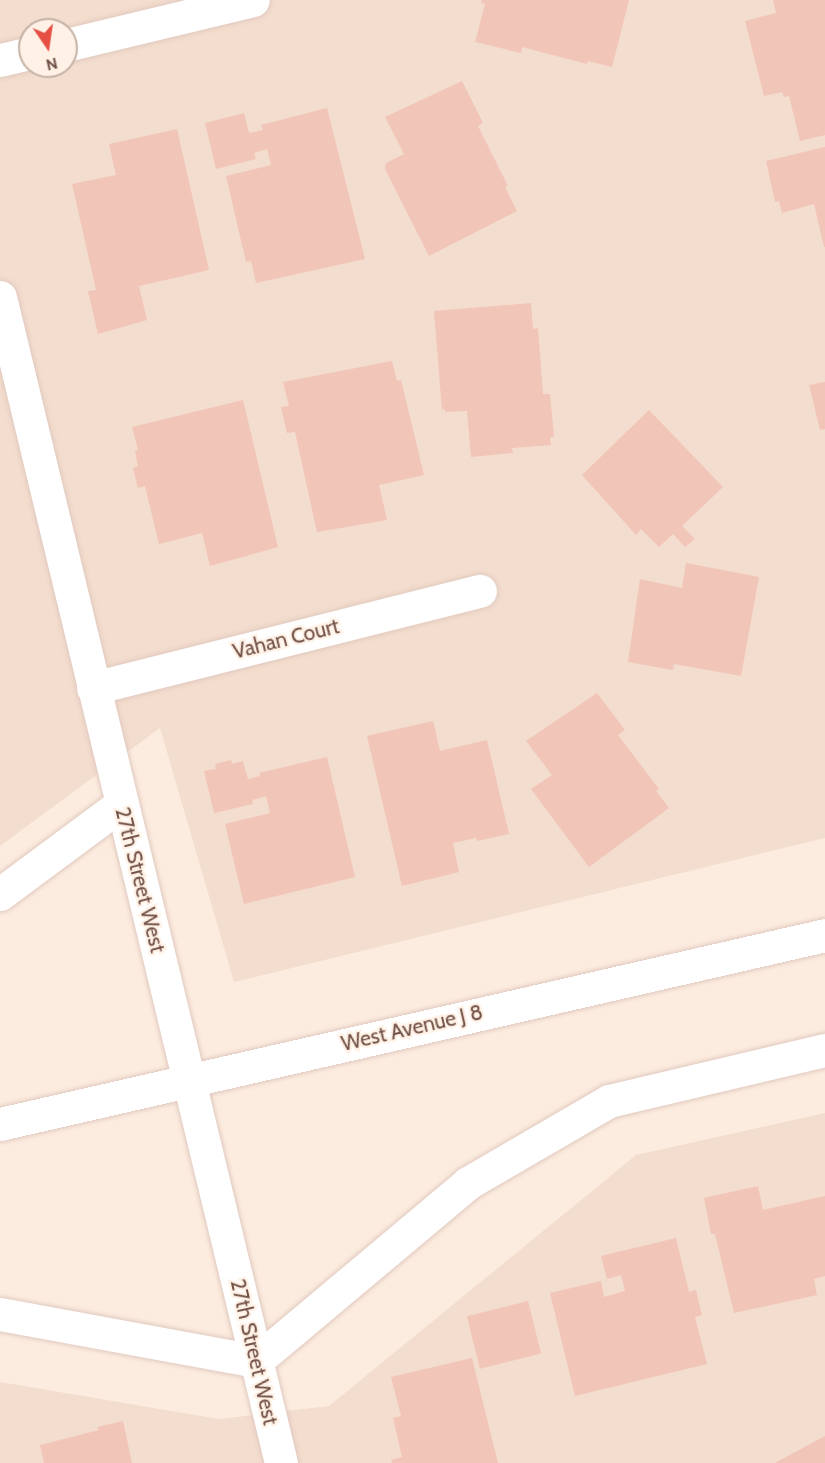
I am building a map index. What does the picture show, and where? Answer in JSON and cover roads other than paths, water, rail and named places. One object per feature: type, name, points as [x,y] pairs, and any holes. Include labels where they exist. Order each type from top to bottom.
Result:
[{"type":"street","points":[[78,42],[253,0]]},
{"type":"street","points":[[0,60],[18,56]]},
{"type":"street","name":"27th Street West","points":[[0,297],[281,1463]]},
{"type":"street","name":"Vahan Court","points":[[93,688],[480,591]]},
{"type":"street","points":[[0,894],[121,804]]},
{"type":"street","name":"West Avenue J 8","points":[[0,1124],[190,1078],[825,935]]},
{"type":"street","points":[[0,1314],[256,1361],[468,1183],[609,1101],[825,1050]]}]
